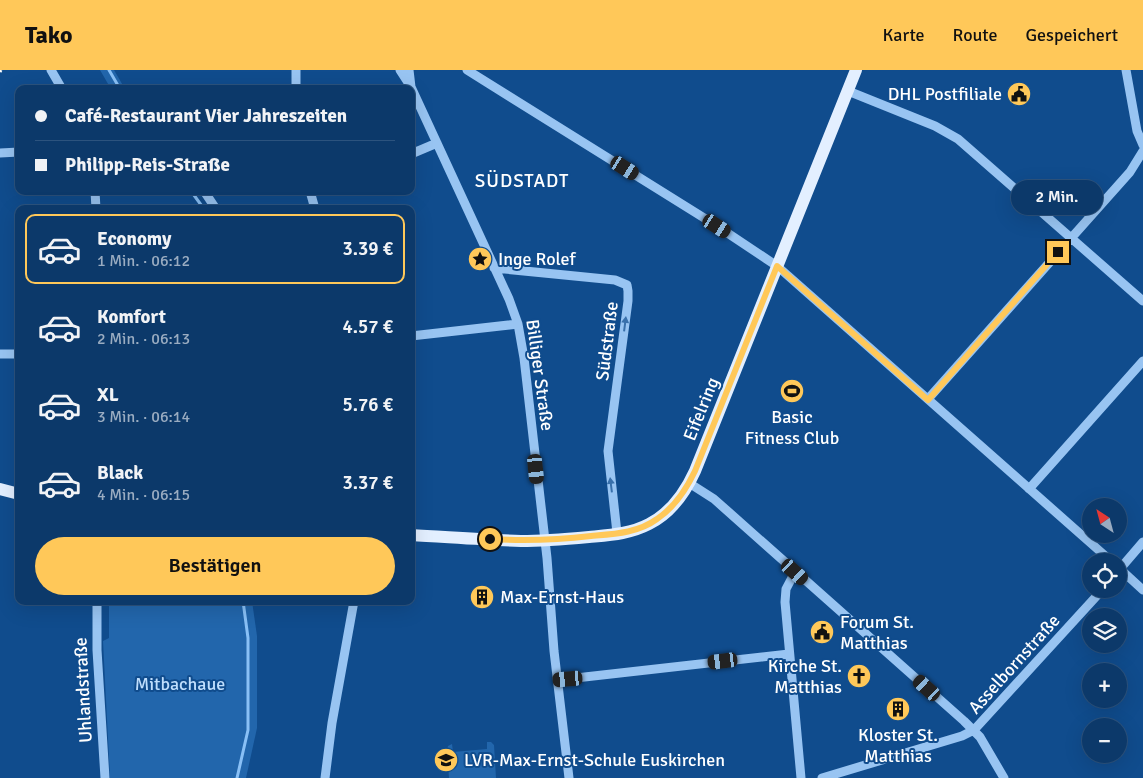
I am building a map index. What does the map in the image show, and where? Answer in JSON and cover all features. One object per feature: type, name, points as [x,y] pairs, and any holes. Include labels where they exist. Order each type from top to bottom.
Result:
[{"type":"main road","name":"Eifelring","points":[[415,535],[545,541],[617,534],[638,529],[658,519],[677,501],[689,483],[856,70]]},
{"type":"main road","points":[[0,489],[15,493]]},
{"type":"street","points":[[51,70],[60,85]]},
{"type":"street","points":[[296,70],[296,85]]},
{"type":"street","name":"Billiger Straße","points":[[400,70],[409,85]]},
{"type":"street","name":"Billiger Straße","points":[[409,70],[410,85]]},
{"type":"street","points":[[467,70],[717,226],[777,266],[1102,553]]},
{"type":"street","points":[[1126,70],[1137,131],[1143,145]]},
{"type":"street","points":[[848,91],[935,126],[952,135],[981,158],[1143,302]]},
{"type":"street","name":"Billiger Straße","points":[[415,97],[509,299],[518,324],[524,358],[545,541],[569,778]]},
{"type":"street","points":[[415,152],[437,143]]},
{"type":"street","points":[[0,154],[15,152]]},
{"type":"street","points":[[928,400],[1130,172],[1143,152]]},
{"type":"street","name":"Südstraße","points":[[494,268],[615,280],[627,285],[628,300],[608,451],[617,534]]},
{"type":"street","points":[[415,336],[518,324]]},
{"type":"street","points":[[0,354],[15,354]]},
{"type":"street","points":[[1030,489],[1143,361]]},
{"type":"street","points":[[689,483],[714,499],[974,730],[1004,778]]},
{"type":"street","points":[[1127,560],[1143,542]]},
{"type":"street","points":[[795,572],[788,583],[785,594],[801,778]]},
{"type":"street","points":[[1127,576],[1143,590]]},
{"type":"street","name":"Asselbornstraße","points":[[822,778],[953,739],[974,730],[1095,598]]},
{"type":"street","name":"Uhlandstraße","points":[[98,605],[97,650],[105,778]]},
{"type":"street","points":[[326,778],[332,722],[353,605]]},
{"type":"street","points":[[558,680],[789,654]]},
{"type":"green space","points":[[100,70],[114,70],[123,85],[109,85]]},
{"type":"green space","name":"Mitbachaue","points":[[109,605],[253,605],[257,636],[257,728],[246,778],[110,778],[103,641],[109,638]]},
{"type":"green space","points":[[487,742],[491,742],[494,745],[496,778],[449,778],[448,746],[452,744],[453,752],[487,749]]},
{"type":"waterway","points":[[109,70],[118,85]]},
{"type":"waterway","points":[[194,195],[201,205]]},
{"type":"waterway","points":[[237,778],[248,730],[248,638],[244,605]]},
{"type":"place","name":"DHL Postfiliale","points":[[1019,94]]},
{"type":"place","name":"Inge Rolef","points":[[480,259]]},
{"type":"place","name":"Basic Fitness Club","points":[[792,391]]},
{"type":"place","name":"Max-Ernst-Haus","points":[[482,597]]},
{"type":"place","name":"Forum St. Matthias","points":[[822,632]]},
{"type":"place","name":"Kirche St. Matthias","points":[[859,676]]},
{"type":"place","name":"Kloster St. Matthias","points":[[898,709]]},
{"type":"place","name":"LVR-Max-Ernst-Schule Euskirchen","points":[[446,760]]},
{"type":"district","name":"SÜDSTADT","points":[[522,180]]},
{"type":"route","points":[[490,539],[545,541],[627,532],[649,524],[669,509],[685,490],[695,471],[777,266],[928,400],[1058,252]]}]
